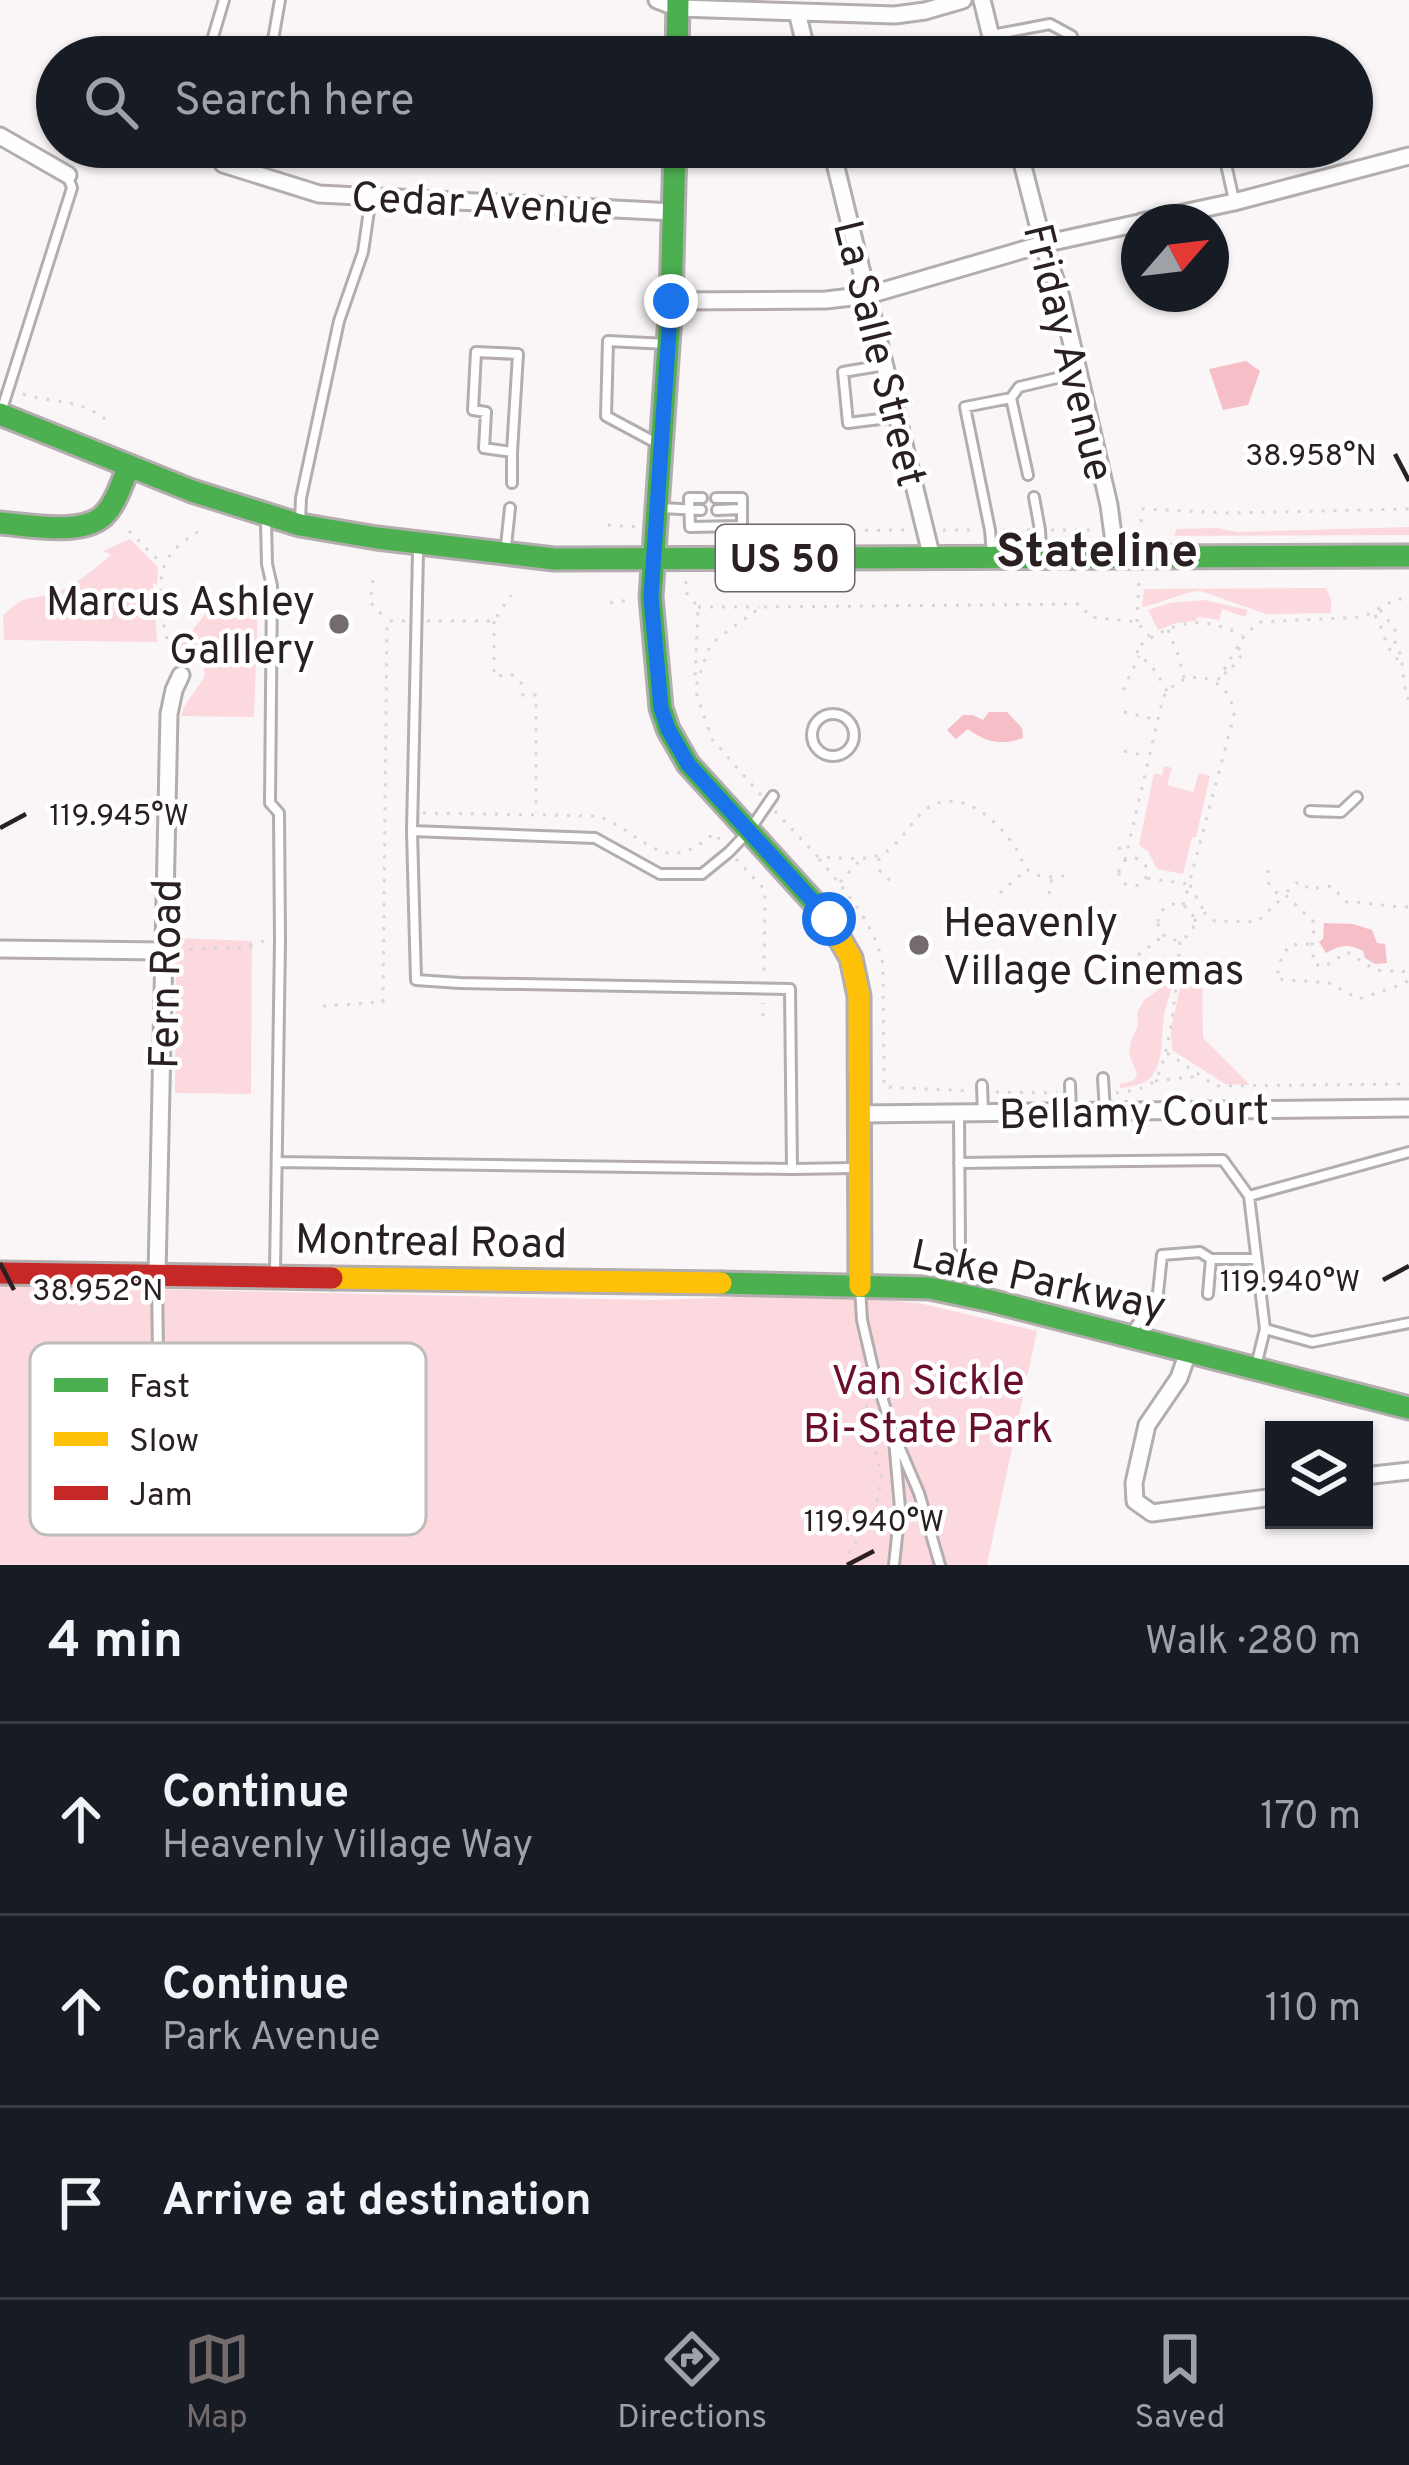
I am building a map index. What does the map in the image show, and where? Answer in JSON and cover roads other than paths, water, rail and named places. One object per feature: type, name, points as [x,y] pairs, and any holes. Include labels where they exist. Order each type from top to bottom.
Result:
[{"type":"main road","points":[[671,2],[675,36]]},
{"type":"main road","points":[[675,168],[671,301],[651,597],[661,708],[688,764],[829,919],[851,958],[859,996],[860,1286]]},
{"type":"main road","name":"US 50","points":[[0,414],[192,491],[300,525],[505,554],[592,561],[1409,556]]},
{"type":"main road","points":[[0,523],[72,527],[94,523],[109,508],[129,466]]},
{"type":"main road","name":"Montreal Road","points":[[0,1273],[860,1286]]},
{"type":"main road","name":"Lake Parkway","points":[[860,1286],[930,1288],[1409,1408]]},
{"type":"street","points":[[671,2],[895,15],[963,0]]},
{"type":"street","points":[[982,0],[991,35]]},
{"type":"street","points":[[797,12],[803,36]]},
{"type":"street","points":[[0,136],[36,157]]},
{"type":"street","points":[[1373,165],[1409,156]]},
{"type":"street","points":[[56,168],[68,175]]},
{"type":"street","name":"Cedar Avenue","points":[[236,168],[319,194],[674,212]]},
{"type":"street","name":"La Salle Street","points":[[836,168],[932,558]]},
{"type":"street","name":"Friday Avenue","points":[[1023,168],[1042,244],[1053,268],[1109,505],[1116,557]]},
{"type":"street","points":[[1225,204],[1363,168]]},
{"type":"street","points":[[671,301],[826,300],[868,295],[1121,226]]},
{"type":"street","name":"Fern Road","points":[[157,1275],[169,714],[182,675]]},
{"type":"street","points":[[0,950],[164,951]]},
{"type":"street","name":"Bellamy Court","points":[[859,1114],[1409,1108]]},
{"type":"street","points":[[1188,1352],[1179,1378],[1147,1424],[1134,1484],[1135,1502],[1153,1513],[1265,1498]]},
{"type":"street","points":[[1373,1475],[1409,1471]]},
{"type":"lane","points":[[213,36],[224,0]]},
{"type":"lane","points":[[274,36],[280,0]]},
{"type":"lane","points":[[991,35],[1050,24],[1072,36]]},
{"type":"lane","points":[[249,172],[250,168]]},
{"type":"lane","points":[[1227,168],[1234,202]]},
{"type":"lane","points":[[0,414],[72,188],[68,175]]},
{"type":"lane","points":[[300,525],[301,498],[324,387],[339,321],[363,252],[371,196]]},
{"type":"lane","points":[[661,445],[606,416],[608,341],[668,344]]},
{"type":"lane","points":[[512,452],[484,448],[486,412],[473,410],[476,352],[518,354],[512,483]]},
{"type":"lane","points":[[885,365],[843,372],[848,423],[897,417]]},
{"type":"lane","points":[[992,558],[965,407],[1011,398],[1019,387],[1078,373]]},
{"type":"lane","points":[[1011,398],[1028,475]]},
{"type":"lane","points":[[1034,497],[1041,558]]},
{"type":"lane","points":[[702,498],[688,498],[690,527],[742,529]]},
{"type":"lane","points":[[716,498],[742,498],[742,558]]},
{"type":"lane","points":[[505,554],[510,508]]},
{"type":"lane","points":[[657,508],[701,510]]},
{"type":"lane","points":[[717,510],[742,509]]},
{"type":"lane","points":[[266,515],[272,586],[270,803],[278,813],[280,941],[275,1276]]},
{"type":"lane","points":[[418,544],[412,831],[416,980],[790,988],[792,1169]]},
{"type":"lane","points":[[837,714],[848,720],[854,733],[850,747],[839,755],[817,753],[813,738],[819,720],[837,714]]},
{"type":"lane","points":[[1310,811],[1341,812],[1357,797]]},
{"type":"lane","points":[[412,831],[596,838],[660,874],[702,874],[749,831],[770,800]]},
{"type":"lane","points":[[1103,1078],[1105,1112]]},
{"type":"lane","points":[[982,1088],[983,1113]]},
{"type":"lane","points":[[1070,1089],[1071,1113]]},
{"type":"lane","points":[[959,1113],[960,1246]]},
{"type":"lane","points":[[1249,1196],[1409,1152]]},
{"type":"lane","points":[[959,1163],[1223,1160],[1249,1196],[1265,1329],[1255,1369]]},
{"type":"lane","points":[[277,1162],[860,1168]]},
{"type":"lane","points":[[1129,1336],[1158,1293],[1162,1255],[1200,1252],[1211,1259],[1255,1259]]},
{"type":"lane","points":[[1208,1294],[1211,1259]]},
{"type":"lane","points":[[157,1275],[158,1343]]},
{"type":"lane","points":[[860,1286],[866,1340],[940,1565]]},
{"type":"lane","points":[[1265,1329],[1312,1342],[1409,1323]]},
{"type":"lane","points":[[893,1432],[900,1508],[894,1565]]},
{"type":"place","name":"Marcus Ashley Galllery","points":[[339,624]]},
{"type":"place","name":"Heavenly Village Cinemas","points":[[919,945]]},
{"type":"district","name":"Stateline","points":[[1097,549]]},
{"type":"park label","name":"Van Sickle Bi-State Park","points":[[928,1403]]}]
